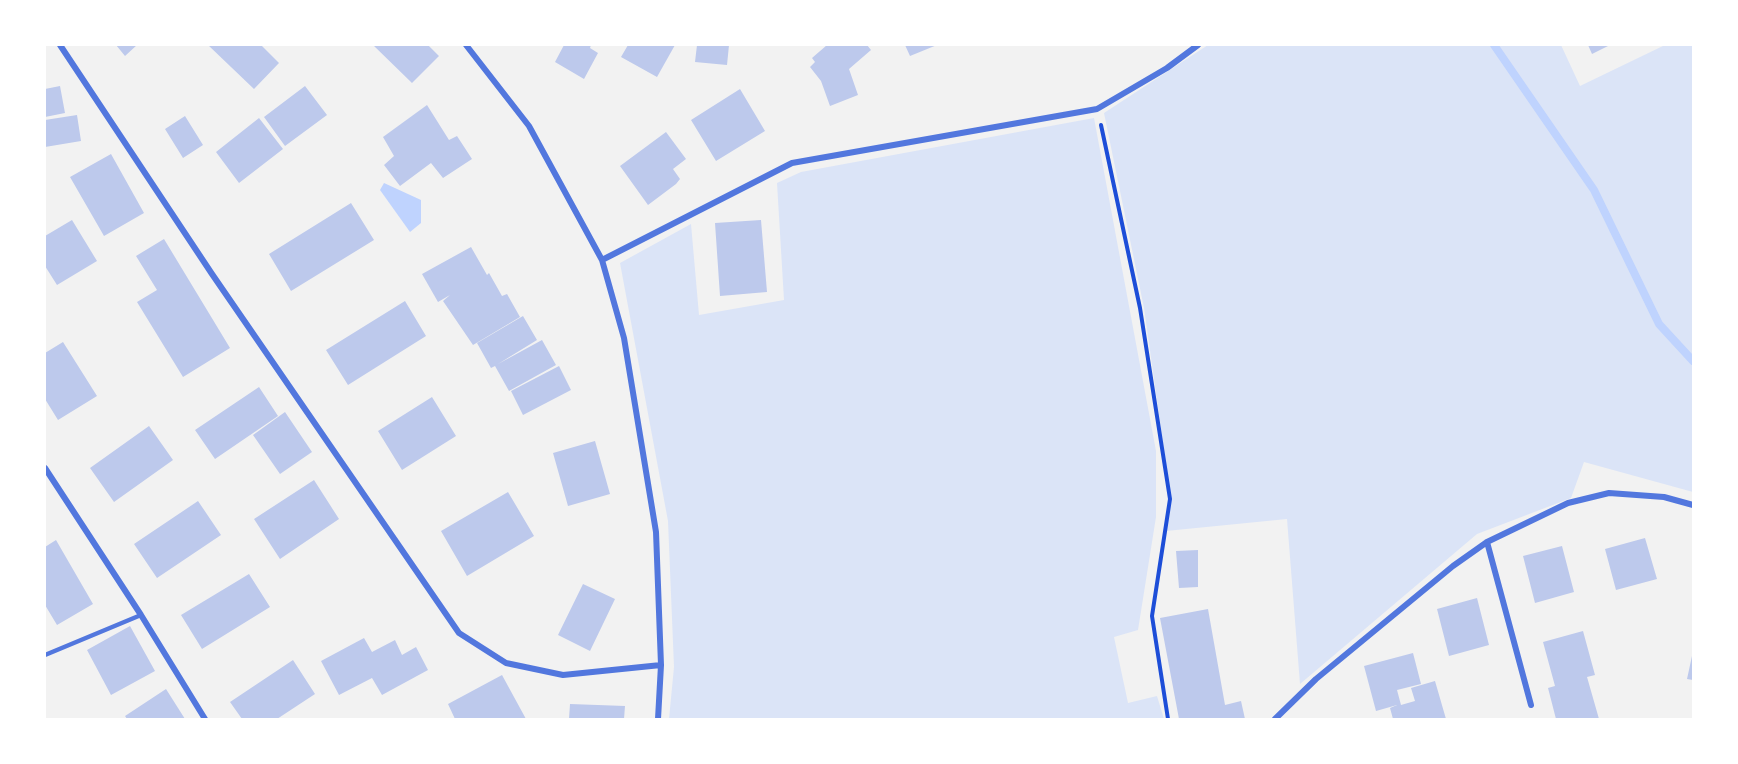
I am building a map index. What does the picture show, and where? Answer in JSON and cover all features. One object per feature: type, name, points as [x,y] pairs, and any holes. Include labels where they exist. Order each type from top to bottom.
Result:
[{"type":"street","points":[[60,45],[212,274],[459,633],[506,663],[563,675],[661,665]]},
{"type":"street","points":[[466,45],[529,126],[602,260],[624,338],[656,532],[661,665],[658,719]]},
{"type":"street","points":[[602,260],[792,163],[1097,110],[1167,68],[1198,45]]},
{"type":"street","points":[[45,468],[141,615],[205,719]]},
{"type":"street","points":[[1275,719],[1316,679],[1453,566],[1487,542],[1568,502],[1609,493],[1664,497],[1693,505]]},
{"type":"street","points":[[1487,542],[1531,705]]},
{"type":"lane","points":[[45,655],[141,615]]},
{"type":"path","points":[[1097,110],[1140,308],[1170,499],[1152,616],[1168,719]]},
{"type":"shaded area","points":[[1208,45],[1561,45],[1580,86],[1665,45],[1693,45],[1693,492],[1584,462],[1571,498],[1477,534],[1300,684],[1287,519],[1166,531],[1171,500],[1144,308],[1104,113]]},
{"type":"shaded area","points":[[1094,118],[1156,451],[1156,517],[1138,630],[1114,637],[1128,703],[1157,696],[1164,719],[669,719],[674,667],[668,521],[620,263],[691,224],[699,315],[784,300],[777,183],[801,172]]},
{"type":"water","points":[[384,183],[421,200],[421,223],[410,232],[380,190]]},
{"type":"building","points":[[116,45],[137,45],[125,56]]},
{"type":"building","points":[[208,45],[261,45],[279,63],[254,89]]},
{"type":"building","points":[[373,45],[428,45],[439,56],[412,83]]},
{"type":"building","points":[[564,45],[591,45],[590,48],[598,53],[584,79],[555,62]]},
{"type":"building","points":[[628,45],[675,45],[657,77],[621,57]]},
{"type":"building","points":[[697,45],[729,45],[727,65],[695,62]]},
{"type":"building","points":[[827,45],[867,45],[871,50],[849,69],[858,95],[830,106],[821,81],[810,67],[815,62],[812,58]]},
{"type":"building","points":[[905,45],[937,45],[910,56]]},
{"type":"building","points":[[1588,45],[1610,45],[1592,54]]},
{"type":"building","points":[[60,86],[65,113],[45,117],[45,89]]},
{"type":"building","points":[[305,86],[327,115],[285,146],[264,117]]},
{"type":"building","points":[[740,89],[765,131],[716,161],[691,120]]},
{"type":"building","points":[[427,105],[449,140],[457,136],[472,159],[443,178],[431,163],[400,186],[384,165],[394,156],[383,137]]},
{"type":"building","points":[[77,115],[81,141],[45,147],[45,120]]},
{"type":"building","points":[[185,116],[203,145],[183,158],[165,129]]},
{"type":"building","points":[[259,118],[283,149],[239,183],[216,152]]},
{"type":"building","points":[[666,132],[686,159],[673,169],[680,179],[676,184],[648,205],[620,166]]},
{"type":"building","points":[[111,154],[144,213],[104,236],[70,177]]},
{"type":"building","points":[[351,203],[374,240],[291,291],[269,254]]},
{"type":"building","points":[[72,220],[97,261],[57,285],[45,266],[45,236]]},
{"type":"building","points":[[761,220],[767,292],[720,296],[715,223]]},
{"type":"building","points":[[164,239],[230,348],[183,377],[137,302],[157,290],[136,256]]},
{"type":"building","points":[[471,247],[487,275],[489,273],[502,296],[507,294],[520,317],[473,345],[443,301],[450,295],[438,302],[422,274]]},
{"type":"building","points":[[405,301],[426,336],[348,385],[326,350]]},
{"type":"building","points":[[523,316],[537,340],[498,364],[542,340],[556,365],[509,391],[495,366],[491,368],[477,343]]},
{"type":"building","points":[[63,342],[97,396],[58,420],[45,399],[45,353]]},
{"type":"building","points":[[559,366],[571,390],[523,415],[511,391]]},
{"type":"building","points":[[259,387],[278,416],[215,459],[195,430]]},
{"type":"building","points":[[432,397],[456,436],[402,470],[378,431]]},
{"type":"building","points":[[285,412],[312,452],[280,474],[253,435]]},
{"type":"building","points":[[149,426],[173,460],[114,502],[90,468]]},
{"type":"building","points":[[595,441],[610,494],[568,506],[553,453]]},
{"type":"building","points":[[314,480],[339,519],[280,559],[254,519]]},
{"type":"building","points":[[508,492],[534,536],[467,576],[441,531]]},
{"type":"building","points":[[198,501],[221,535],[157,578],[134,544]]},
{"type":"building","points":[[1645,538],[1657,579],[1616,590],[1605,549]]},
{"type":"building","points":[[56,540],[93,604],[57,625],[45,605],[45,547]]},
{"type":"building","points":[[1562,546],[1574,592],[1535,603],[1523,556]]},
{"type":"building","points":[[1198,550],[1198,587],[1179,588],[1176,551]]},
{"type":"building","points":[[249,574],[270,607],[202,649],[181,615]]},
{"type":"building","points":[[583,584],[615,599],[590,651],[558,635]]},
{"type":"building","points":[[1477,598],[1489,645],[1449,656],[1437,609]]},
{"type":"building","points":[[1208,609],[1225,705],[1241,701],[1245,719],[1179,719],[1160,618]]},
{"type":"building","points":[[130,626],[155,671],[111,695],[87,650]]},
{"type":"building","points":[[1583,631],[1595,675],[1587,677],[1599,719],[1556,719],[1548,688],[1555,686],[1543,642]]},
{"type":"building","points":[[364,638],[372,652],[395,640],[402,655],[416,647],[428,670],[382,695],[372,678],[339,695],[321,661]]},
{"type":"building","points":[[1413,653],[1421,684],[1397,690],[1401,705],[1415,701],[1411,688],[1435,681],[1446,719],[1393,719],[1390,708],[1397,705],[1376,711],[1364,666]]},
{"type":"building","points":[[1693,656],[1693,680],[1687,679]]},
{"type":"building","points":[[293,660],[315,694],[277,719],[242,719],[230,702]]},
{"type":"building","points":[[502,675],[526,719],[455,719],[448,704]]},
{"type":"building","points":[[166,689],[185,719],[127,719],[125,716]]},
{"type":"building","points":[[570,704],[625,706],[624,719],[569,719]]},
{"type":"waterway","points":[[1494,45],[1594,190],[1659,324],[1693,361]]}]
